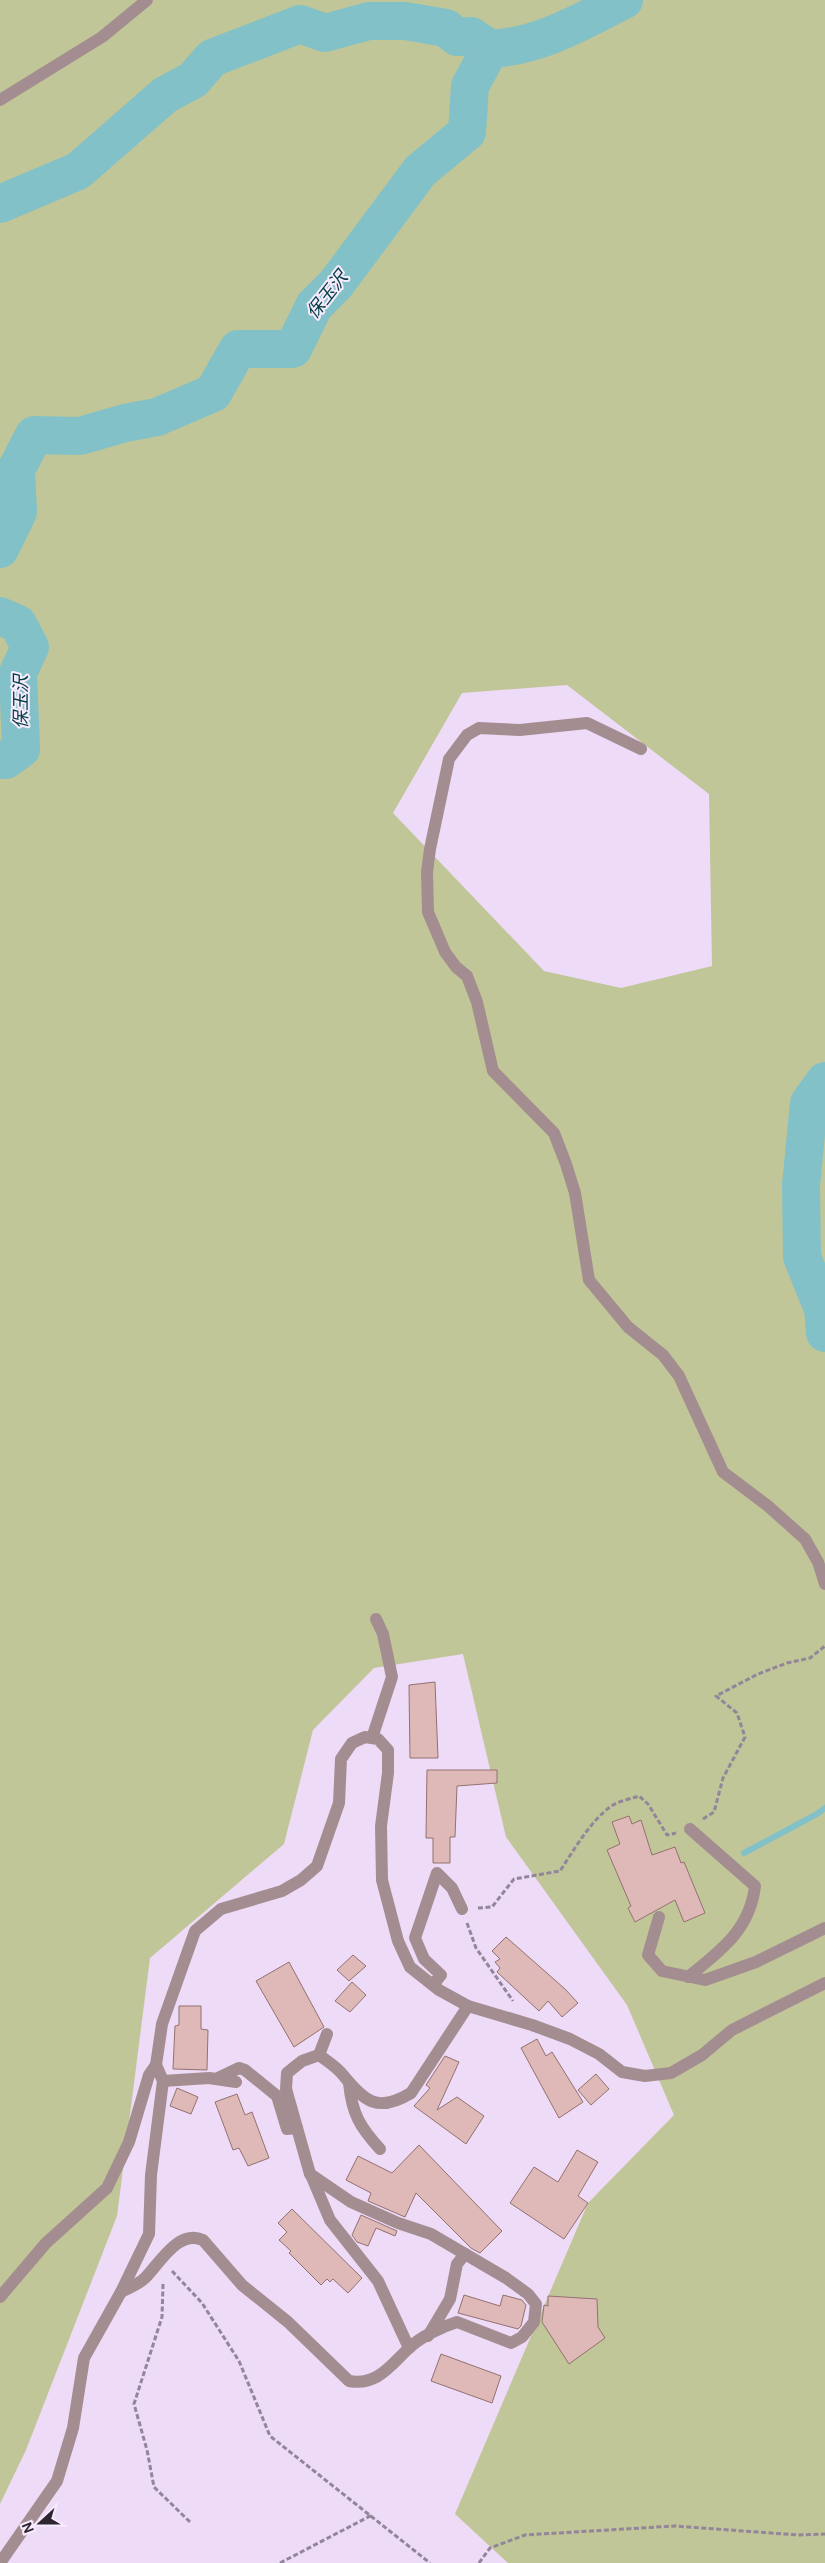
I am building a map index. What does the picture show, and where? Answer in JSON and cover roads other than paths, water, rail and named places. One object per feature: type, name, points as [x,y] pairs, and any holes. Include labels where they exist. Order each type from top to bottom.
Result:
[{"type":"street","points":[[0,100],[102,37],[147,0]]},
{"type":"street","points":[[642,749],[587,723],[520,730],[479,728],[467,736],[450,759],[430,849],[427,872],[428,912],[445,952],[467,976],[477,1002],[493,1071],[554,1133],[575,1193],[589,1280],[628,1327],[663,1356],[679,1376],[722,1472],[768,1506],[806,1539],[818,1562],[825,1584]]},
{"type":"street","points":[[372,1738],[392,1677],[383,1634],[376,1619]]},
{"type":"street","points":[[0,2297],[46,2243],[107,2188],[129,2142],[149,2075],[156,2065],[162,2024],[195,1931],[221,1909],[282,1891],[301,1880],[317,1866],[339,1803],[341,1759],[352,1743],[364,1737],[378,1739],[388,1750],[388,1773],[381,1826],[382,1880],[398,1941],[410,1967],[433,1985],[468,2006],[532,2025],[570,2039],[591,2050],[622,2072],[645,2076],[671,2073],[702,2054],[732,2030],[825,1983]]},
{"type":"street","points":[[688,1977],[725,1947],[739,1929],[752,1905],[755,1886],[690,1829]]},
{"type":"street","points":[[433,1985],[441,1975],[424,1959],[415,1938],[437,1873],[452,1888],[462,1909]]},
{"type":"street","points":[[659,1917],[648,1956],[662,1970],[705,1980],[756,1962],[825,1928]]},
{"type":"street","points":[[319,2054],[342,2073],[349,2084],[369,2102],[384,2105],[399,2100],[411,2093],[468,2006]]},
{"type":"street","points":[[327,2034],[319,2054],[302,2061],[287,2073],[286,2089],[310,2174],[330,2220],[378,2281],[408,2348]]},
{"type":"street","points":[[0,2563],[57,2480],[73,2428],[84,2358],[121,2292],[148,2234],[151,2174],[163,2081],[156,2065]]},
{"type":"street","points":[[216,2079],[239,2068],[245,2070],[278,2096],[287,2129],[297,2128]]},
{"type":"street","points":[[163,2081],[216,2079],[236,2082]]},
{"type":"street","points":[[349,2084],[350,2098],[360,2128],[380,2149]]},
{"type":"street","points":[[121,2292],[144,2279],[175,2246],[195,2236],[203,2240],[242,2285],[288,2322],[349,2381],[362,2382],[376,2379],[408,2348],[457,2322],[511,2343],[522,2337],[534,2322],[536,2304],[528,2294],[506,2278],[430,2234],[398,2223],[351,2202],[310,2174]]},
{"type":"street","points":[[428,2336],[450,2299],[457,2264],[465,2254]]},
{"type":"waterway","name":"保玉沢","points":[[0,549],[18,512],[16,470],[34,435],[80,436],[125,423],[157,417],[213,393],[238,349],[293,349],[314,306],[336,284],[420,171],[467,132],[470,86],[490,49],[526,43],[560,32],[624,0]]},
{"type":"waterway","points":[[0,204],[78,171],[165,95],[193,80],[212,58],[300,24],[325,33],[369,21],[405,21],[446,28],[457,37],[471,36],[490,49]]},
{"type":"waterway","name":"保玉沢","points":[[0,616],[18,624],[30,647],[18,673],[21,749],[6,760],[0,760]]},
{"type":"waterway","points":[[825,1081],[809,1103],[801,1185],[802,1257],[823,1309],[825,1333]]},
{"type":"waterway","points":[[744,1853],[825,1808]]}]
